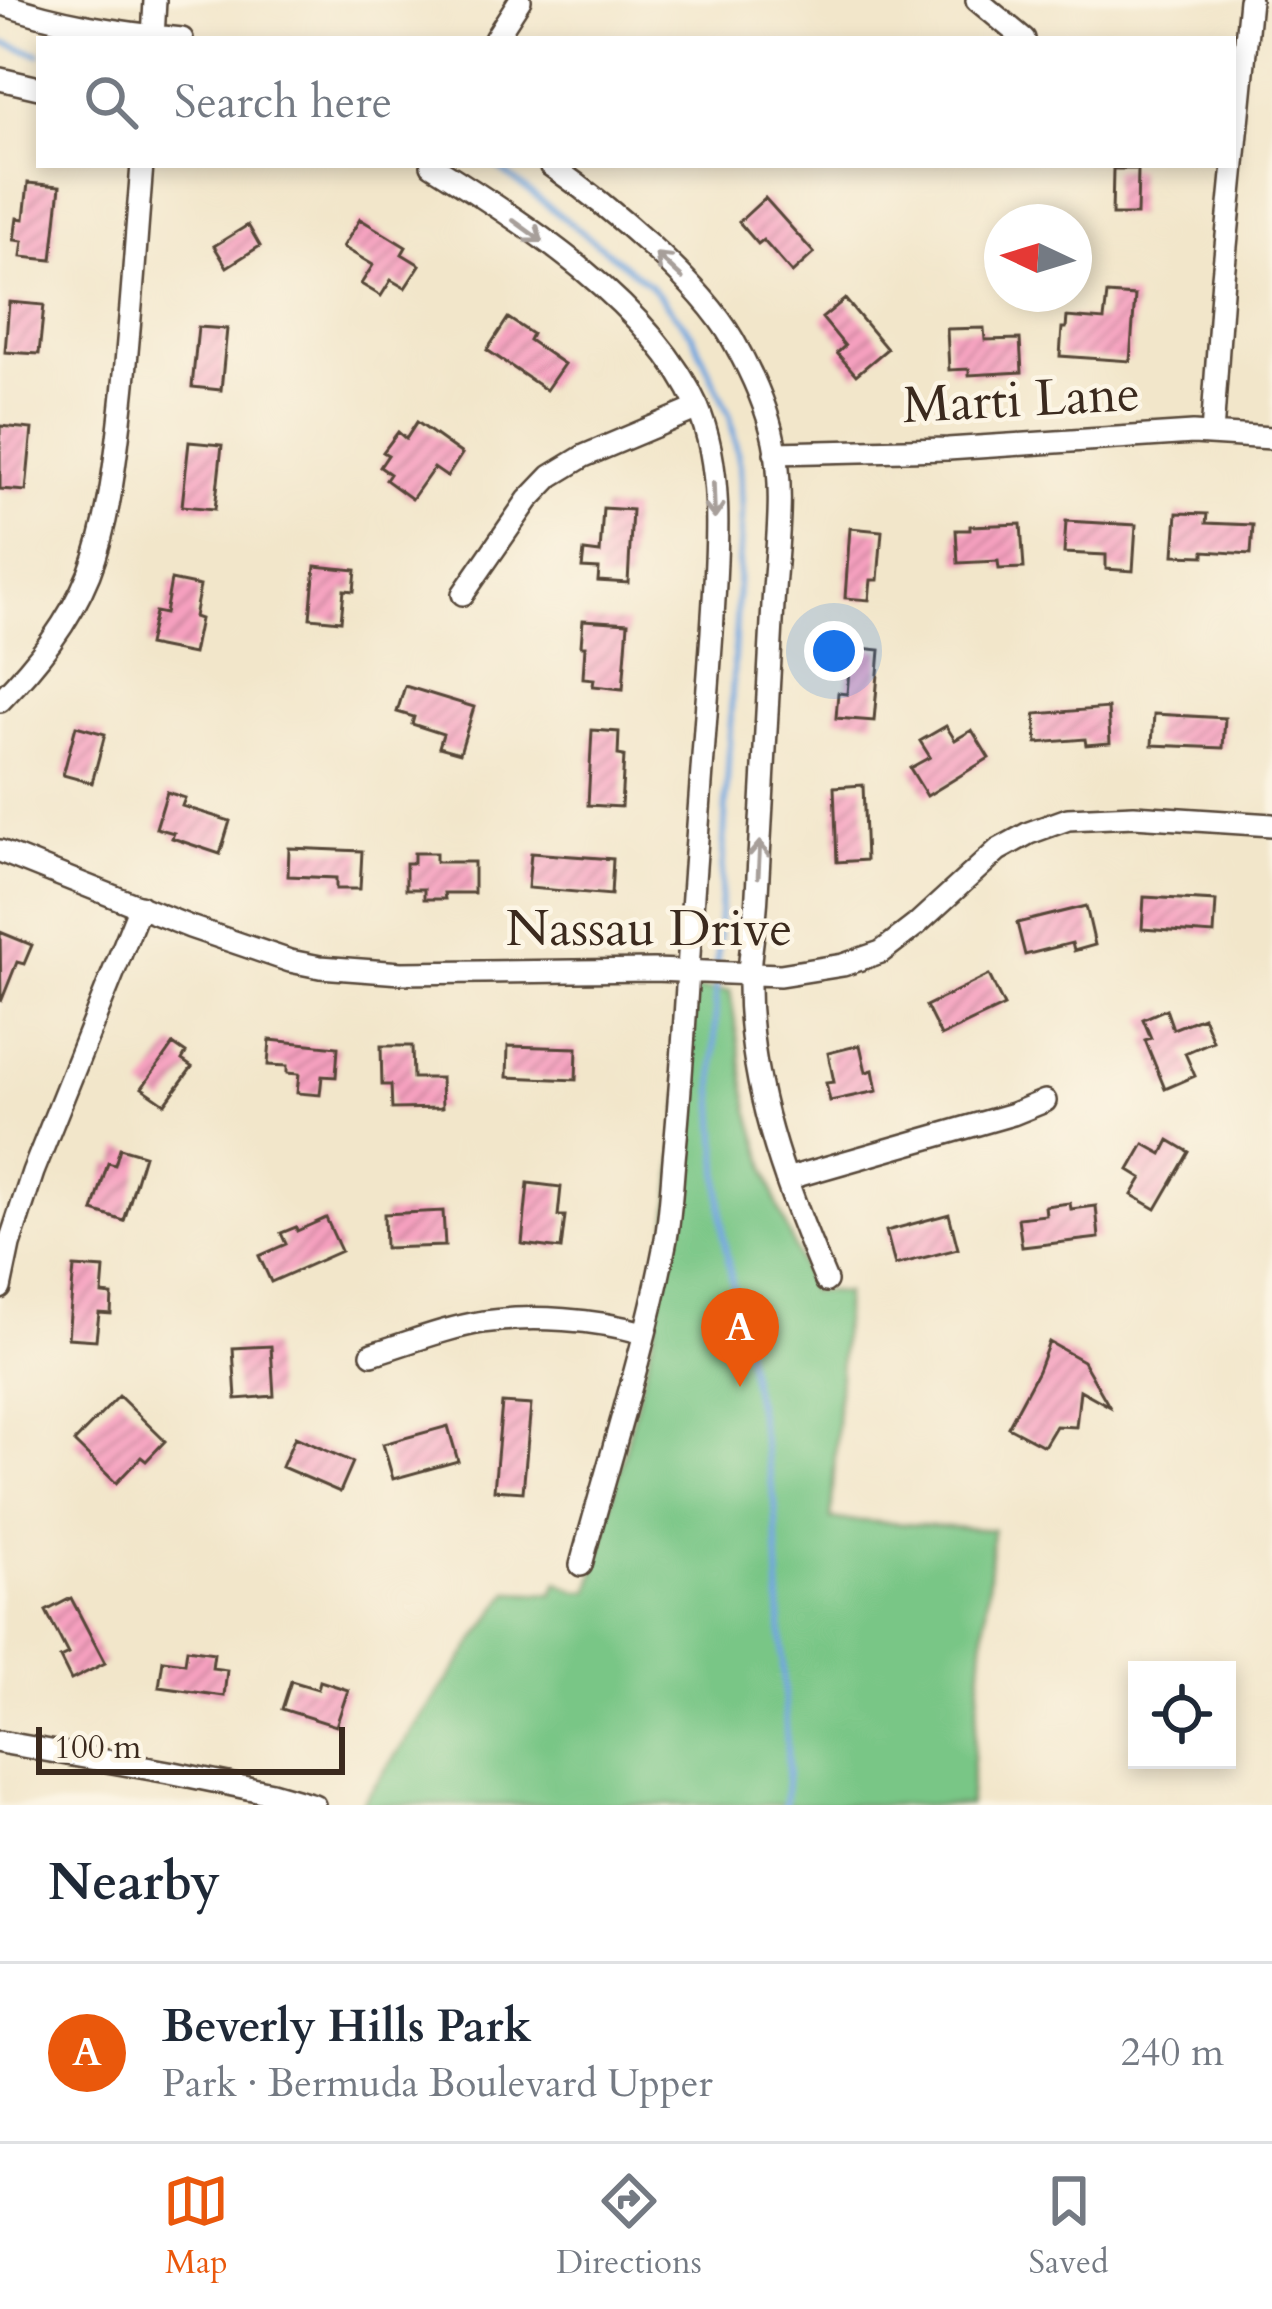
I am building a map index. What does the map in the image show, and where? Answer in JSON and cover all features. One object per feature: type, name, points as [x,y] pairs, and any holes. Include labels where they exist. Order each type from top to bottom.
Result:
[{"type":"street","points":[[153,36],[155,0]]},
{"type":"street","points":[[497,36],[520,0]]},
{"type":"street","points":[[977,0],[1020,36]]},
{"type":"street","points":[[1236,111],[1250,0]]},
{"type":"street","points":[[0,3],[143,36]]},
{"type":"street","points":[[0,79],[36,87]]},
{"type":"street","points":[[0,700],[26,674],[68,616],[101,535],[115,466],[142,168]]},
{"type":"street","points":[[437,168],[559,253],[652,335],[698,408],[709,440],[714,487],[716,540],[695,972],[667,1233],[581,1565]]},
{"type":"street","points":[[554,168],[701,296],[731,337],[770,428],[777,517],[756,906],[738,975],[764,1114],[826,1281]]},
{"type":"street","points":[[1212,434],[1232,168]]},
{"type":"street","points":[[463,594],[528,500],[551,476],[584,456],[698,408]]},
{"type":"street","name":"Marti Lane","points":[[775,453],[1212,434],[1272,438]]},
{"type":"street","name":"Nassau Drive","points":[[0,851],[256,950],[320,967],[401,973],[738,975],[805,973],[881,952],[998,850],[1068,819],[1134,816],[1272,825]]},
{"type":"street","points":[[0,1288],[33,1172],[140,906]]},
{"type":"street","points":[[786,1179],[1045,1101]]},
{"type":"street","points":[[372,1354],[463,1326],[505,1320],[611,1324],[644,1333]]},
{"type":"street","points":[[0,1742],[194,1777],[314,1805]]},
{"type":"green space","points":[[693,990],[730,991],[749,1111],[776,1201],[811,1291],[845,1293],[831,1519],[993,1530],[969,1805],[361,1805],[509,1592],[553,1594],[558,1582],[590,1591],[658,1317]]},
{"type":"building","points":[[1113,169],[1138,169],[1137,215],[1112,215]]},
{"type":"building","points":[[28,183],[60,186],[52,260],[21,257],[23,241],[14,240],[17,218],[24,219]]},
{"type":"building","points":[[765,198],[814,253],[792,273],[763,240],[758,244],[739,222]]},
{"type":"building","points":[[360,219],[406,247],[402,254],[420,265],[405,288],[391,280],[381,296],[361,284],[373,265],[343,247]]},
{"type":"building","points":[[248,225],[260,246],[227,267],[214,246]]},
{"type":"building","points":[[1107,294],[1135,296],[1130,361],[1060,356],[1067,317],[1104,320]]},
{"type":"building","points":[[845,299],[887,349],[856,375],[837,353],[845,346],[822,318]]},
{"type":"building","points":[[9,302],[44,305],[39,354],[5,352]]},
{"type":"building","points":[[508,318],[532,334],[529,340],[564,364],[546,390],[487,350]]},
{"type":"building","points":[[198,327],[227,329],[221,390],[192,387]]},
{"type":"building","points":[[984,328],[985,340],[1020,339],[1022,372],[969,375],[969,369],[949,370],[947,329]]},
{"type":"building","points":[[417,422],[462,454],[447,477],[434,468],[412,499],[386,480],[390,474],[380,467],[388,455],[383,452],[398,432],[406,439]]},
{"type":"building","points":[[0,426],[32,429],[26,491],[0,489]]},
{"type":"building","points":[[189,442],[222,445],[215,509],[182,506]]},
{"type":"building","points":[[603,508],[632,510],[628,583],[598,581],[599,569],[582,568],[584,551],[600,553]]},
{"type":"building","points":[[1177,513],[1207,514],[1206,523],[1253,525],[1251,554],[1204,551],[1204,556],[1174,555]]},
{"type":"building","points":[[1066,521],[1136,525],[1133,571],[1106,569],[1106,555],[1064,553]]},
{"type":"building","points":[[1021,524],[1024,568],[999,569],[998,561],[958,563],[956,530]]},
{"type":"building","points":[[850,528],[882,531],[878,580],[871,580],[869,600],[845,598]]},
{"type":"building","points":[[315,566],[356,570],[354,591],[344,590],[341,621],[310,618]]},
{"type":"building","points":[[171,580],[200,586],[193,654],[148,645],[155,612],[165,614]]},
{"type":"building","points":[[583,620],[628,623],[623,689],[593,686],[594,679],[583,678]]},
{"type":"building","points":[[851,647],[880,650],[874,721],[836,718],[838,693],[847,694]]},
{"type":"building","points":[[405,686],[474,707],[460,753],[439,747],[443,734],[412,724],[414,717],[397,712]]},
{"type":"building","points":[[1108,708],[1110,743],[1086,745],[1085,739],[1037,743],[1035,714]]},
{"type":"building","points":[[1154,714],[1225,718],[1223,748],[1152,745]]},
{"type":"building","points":[[76,726],[105,734],[92,783],[63,775]]},
{"type":"building","points":[[946,726],[955,740],[972,730],[989,758],[927,796],[910,768],[930,757],[920,741]]},
{"type":"building","points":[[592,730],[619,732],[618,755],[624,756],[621,807],[588,805]]},
{"type":"building","points":[[863,785],[866,860],[837,862],[834,787]]},
{"type":"building","points":[[167,792],[185,798],[182,806],[230,821],[220,854],[156,828]]},
{"type":"building","points":[[289,848],[362,851],[360,889],[336,889],[336,878],[288,876]]},
{"type":"building","points":[[414,853],[436,853],[436,862],[474,862],[474,893],[424,899],[424,889],[406,889],[406,863],[414,863]]},
{"type":"building","points":[[531,853],[613,859],[611,895],[528,888]]},
{"type":"building","points":[[1144,897],[1216,901],[1214,934],[1142,929]]},
{"type":"building","points":[[1086,906],[1095,945],[1074,951],[1072,943],[1025,955],[1017,923]]},
{"type":"building","points":[[0,932],[32,945],[24,964],[17,962],[1,1002]]},
{"type":"building","points":[[989,975],[1004,1006],[941,1036],[926,1006]]},
{"type":"building","points":[[1166,1009],[1173,1029],[1203,1017],[1213,1041],[1185,1053],[1195,1076],[1165,1089],[1145,1040],[1151,1038],[1143,1019]]},
{"type":"building","points":[[270,1040],[338,1047],[336,1077],[322,1076],[320,1095],[297,1093],[299,1074],[287,1073],[287,1066],[268,1065]]},
{"type":"building","points":[[173,1044],[186,1053],[182,1060],[192,1067],[165,1104],[142,1088]]},
{"type":"building","points":[[860,1045],[866,1072],[873,1070],[877,1091],[830,1101],[826,1083],[834,1082],[828,1053]]},
{"type":"building","points":[[381,1046],[412,1046],[413,1078],[441,1078],[442,1108],[392,1109],[391,1085],[382,1085]]},
{"type":"building","points":[[508,1046],[577,1048],[576,1080],[507,1077]]},
{"type":"building","points":[[1169,1140],[1189,1152],[1156,1209],[1132,1195],[1142,1178],[1129,1170],[1144,1144],[1162,1154]]},
{"type":"building","points":[[120,1148],[144,1155],[124,1221],[93,1211],[108,1163],[115,1165]]},
{"type":"building","points":[[528,1183],[561,1187],[558,1216],[565,1216],[561,1249],[522,1244]]},
{"type":"building","points":[[1070,1203],[1071,1209],[1096,1206],[1099,1238],[1022,1247],[1018,1218],[1046,1215],[1045,1206]]},
{"type":"building","points":[[443,1211],[445,1246],[385,1248],[384,1214]]},
{"type":"building","points":[[949,1214],[958,1249],[895,1265],[886,1231]]},
{"type":"building","points":[[326,1218],[341,1251],[271,1282],[259,1256],[286,1244],[281,1233]]},
{"type":"building","points":[[74,1267],[104,1269],[102,1294],[112,1295],[111,1314],[99,1313],[96,1340],[68,1338]]},
{"type":"building","points":[[1049,1342],[1083,1361],[1109,1406],[1080,1390],[1076,1427],[1056,1426],[1044,1446],[1008,1427]]},
{"type":"building","points":[[271,1346],[274,1396],[236,1399],[233,1348]]},
{"type":"building","points":[[119,1396],[165,1441],[116,1483],[74,1442]]},
{"type":"building","points":[[502,1403],[531,1405],[523,1492],[494,1490]]},
{"type":"building","points":[[448,1426],[458,1461],[393,1479],[383,1444]]},
{"type":"building","points":[[295,1437],[353,1462],[340,1492],[282,1467]]},
{"type":"building","points":[[71,1598],[105,1663],[71,1680],[60,1658],[68,1654],[46,1611]]},
{"type":"building","points":[[187,1649],[214,1653],[212,1668],[227,1670],[224,1696],[159,1687],[163,1660],[185,1663]]},
{"type":"building","points":[[291,1681],[318,1689],[320,1681],[348,1690],[336,1726],[282,1709]]},
{"type":"waterway","points":[[0,42],[36,53]]},
{"type":"waterway","points":[[499,168],[649,284],[692,334],[730,416],[740,465],[742,513],[717,966]]},
{"type":"waterway","points":[[716,979],[714,1088],[723,1235],[775,1502],[788,1770],[785,1805]]},
{"type":"place","name":"Beverly Hills Park","points":[[740,1387]]}]
